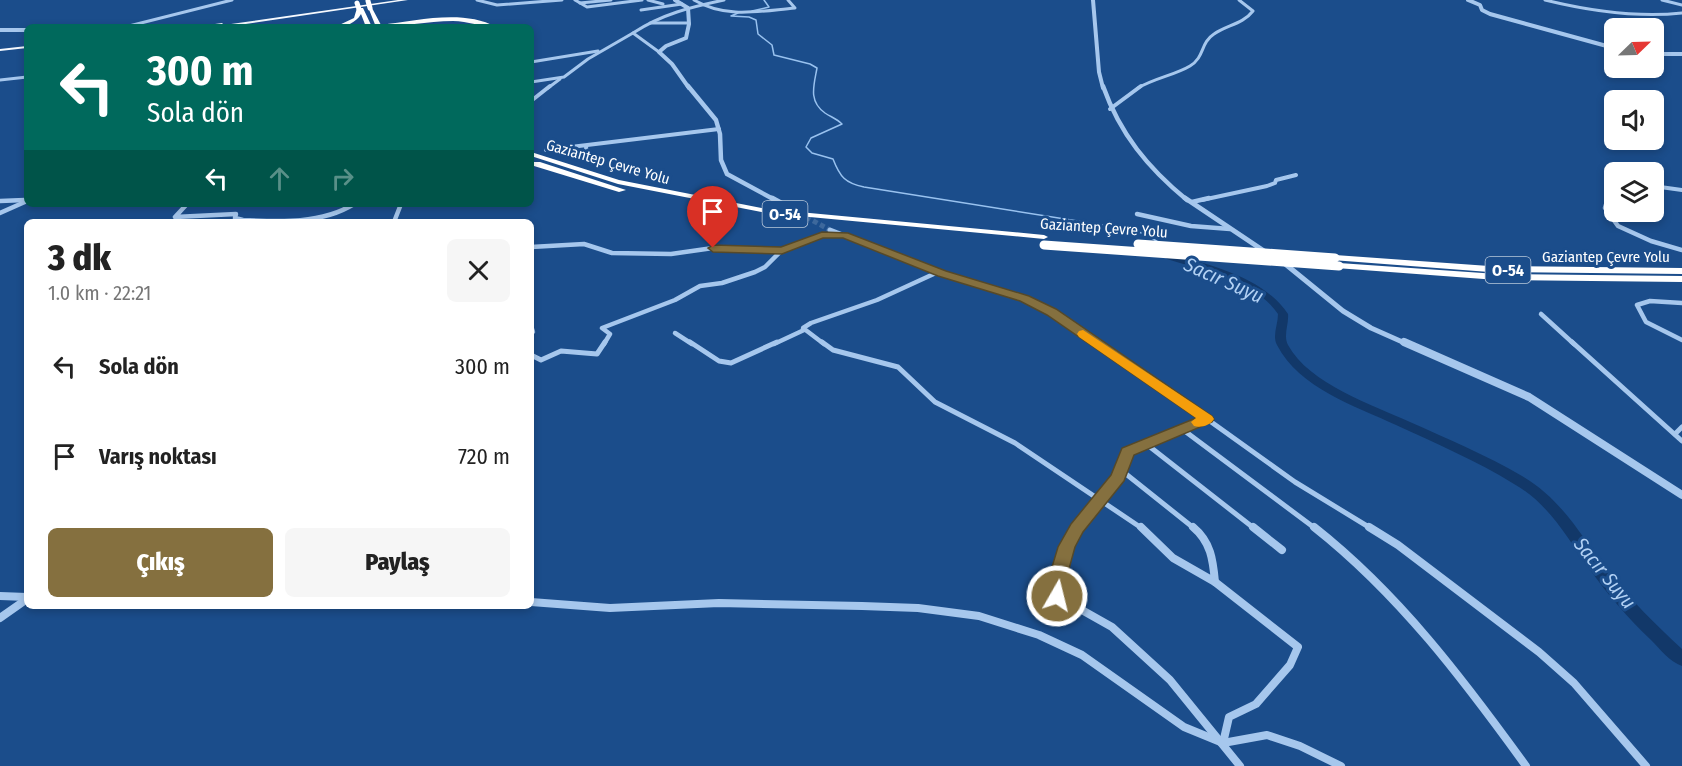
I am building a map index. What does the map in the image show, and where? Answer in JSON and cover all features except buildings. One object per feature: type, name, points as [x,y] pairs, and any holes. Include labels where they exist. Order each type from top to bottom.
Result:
[{"type":"highway","points":[[228,24],[395,0]]},
{"type":"highway","points":[[244,24],[406,0]]},
{"type":"highway","points":[[368,3],[378,24]]},
{"type":"highway","points":[[359,4],[368,24]]},
{"type":"highway","points":[[345,24],[356,19],[359,4]]},
{"type":"highway","points":[[219,24],[343,8]]},
{"type":"highway","points":[[238,24],[331,11]]},
{"type":"highway","points":[[403,24],[451,20],[482,24]]},
{"type":"highway","points":[[427,24],[449,22],[474,24]]},
{"type":"highway","points":[[0,52],[24,49]]},
{"type":"highway","name":"Gaziantep Çevre Yolu","points":[[534,155],[618,182],[767,212],[1044,241]]},
{"type":"highway","name":"Gaziantep Çevre Yolu","points":[[534,163],[609,187],[761,218],[1337,262],[1497,277],[1682,279]]},
{"type":"highway","name":"Gaziantep Çevre Yolu","points":[[1337,262],[1489,269],[1682,271]]},
{"type":"street","points":[[137,24],[232,0]]},
{"type":"street","points":[[477,0],[492,4],[562,0]]},
{"type":"street","points":[[575,0],[587,7],[642,0]]},
{"type":"street","points":[[580,3],[611,0]]},
{"type":"street","points":[[648,0],[654,3],[675,2],[688,8]]},
{"type":"street","points":[[694,0],[700,5],[736,14],[795,8],[788,0]]},
{"type":"street","points":[[534,99],[603,51],[654,20],[688,8],[724,0]]},
{"type":"street","points":[[1093,0],[1101,80],[1110,108],[1131,147],[1150,168],[1230,229],[1293,269],[1342,311],[1371,328],[1529,397],[1569,420],[1682,495]]},
{"type":"street","points":[[1110,108],[1117,106],[1126,95],[1155,78],[1190,66],[1203,54],[1204,41],[1221,29],[1247,19],[1253,11],[1239,0]]},
{"type":"street","points":[[1470,0],[1490,14],[1604,45]]},
{"type":"street","points":[[1545,0],[1588,10],[1666,15],[1682,13]]},
{"type":"street","points":[[1664,0],[1671,0]]},
{"type":"street","points":[[1664,0],[1682,4]]},
{"type":"street","points":[[623,2],[630,8]]},
{"type":"street","points":[[641,10],[675,2]]},
{"type":"street","points":[[659,52],[665,46],[687,37],[688,8]]},
{"type":"street","points":[[654,20],[689,22]]},
{"type":"street","points":[[649,23],[689,22]]},
{"type":"street","points":[[0,29],[24,30]]},
{"type":"street","points":[[633,33],[666,57],[689,88],[711,110],[719,129],[720,165],[727,174],[794,210]]},
{"type":"street","points":[[534,61],[603,51]]},
{"type":"street","points":[[1664,54],[1682,54]]},
{"type":"street","points":[[0,80],[24,76]]},
{"type":"street","points":[[534,82],[564,77]]},
{"type":"street","points":[[546,150],[719,129]]},
{"type":"street","points":[[586,146],[587,158]]},
{"type":"street","points":[[1192,202],[1267,186],[1275,183],[1276,180],[1296,176]]},
{"type":"street","points":[[1664,188],[1682,190]]},
{"type":"street","points":[[0,201],[24,200]]},
{"type":"street","points":[[0,213],[24,201]]},
{"type":"street","points":[[184,207],[175,217],[236,214],[235,218],[241,219]]},
{"type":"street","points":[[297,219],[331,216],[348,207]]},
{"type":"street","points":[[1137,214],[1191,226],[1230,229]]},
{"type":"street","points":[[1615,222],[1618,226],[1651,241],[1682,250]]},
{"type":"street","points":[[830,230],[938,272],[1024,298],[1052,312],[1295,482],[1398,545],[1539,652],[1574,683],[1646,766]]},
{"type":"street","points":[[534,248],[584,244],[612,253],[670,254],[713,248],[782,250],[822,235],[844,235]]},
{"type":"street","points":[[534,356],[541,360],[561,351],[597,354],[610,334],[602,328],[675,300],[700,286],[722,283],[755,272],[765,267],[782,250]]},
{"type":"street","points":[[675,333],[719,361],[732,363],[804,330],[803,328],[812,323],[878,300],[938,272]]},
{"type":"street","points":[[1682,303],[1650,301],[1637,305],[1646,322],[1682,340]]},
{"type":"street","points":[[1541,314],[1682,441]]},
{"type":"street","points":[[804,330],[833,350],[898,367],[935,402],[980,428],[1015,443],[1139,525],[1173,558],[1215,582],[1298,647],[1290,665],[1256,704],[1229,717],[1223,743]]},
{"type":"street","points":[[1207,419],[1127,452],[1118,477],[1099,498],[1066,547],[1055,587],[1057,596],[1112,627],[1170,680],[1240,766]]},
{"type":"street","points":[[1675,434],[1682,427]]},
{"type":"street","points":[[1182,429],[1287,507],[1370,575],[1467,686],[1526,766]]},
{"type":"street","points":[[1146,443],[1282,549]]},
{"type":"street","points":[[1121,470],[1200,533],[1213,555],[1215,582]]},
{"type":"street","points":[[0,597],[24,598]]},
{"type":"street","points":[[0,618],[24,600]]},
{"type":"street","points":[[534,602],[610,608],[718,603],[862,606],[918,608],[979,616],[1039,635],[1082,655],[1184,727],[1223,743],[1267,735],[1300,746],[1341,766]]},
{"type":"waterway","name":"Sacır Suyu","points":[[752,11],[769,7],[764,0]]},
{"type":"waterway","name":"Sacır Suyu","points":[[738,13],[731,16],[749,17],[756,20],[758,34],[772,45],[774,55],[810,64],[817,68],[813,92],[816,103],[825,113],[842,124],[811,138],[806,147],[812,153],[833,159],[841,175],[848,181],[864,187],[1128,229],[1145,234],[1158,242]]},
{"type":"waterway","name":"Sacır Suyu","points":[[1170,257],[1233,278],[1249,285],[1276,303],[1283,314],[1280,336],[1282,344],[1291,358],[1322,384],[1361,405],[1492,466],[1517,479],[1546,499],[1622,599],[1682,659]]},
{"type":"tunnel","points":[[799,213],[830,230]]},
{"type":"slow traffic","points":[[1083,334],[1207,419],[1199,422]]},
{"type":"route","points":[[713,248],[782,250],[822,235],[844,235],[942,274],[1024,298],[1052,312],[1207,419],[1127,452],[1118,477],[1099,498],[1066,547],[1055,587],[1057,596]]}]
